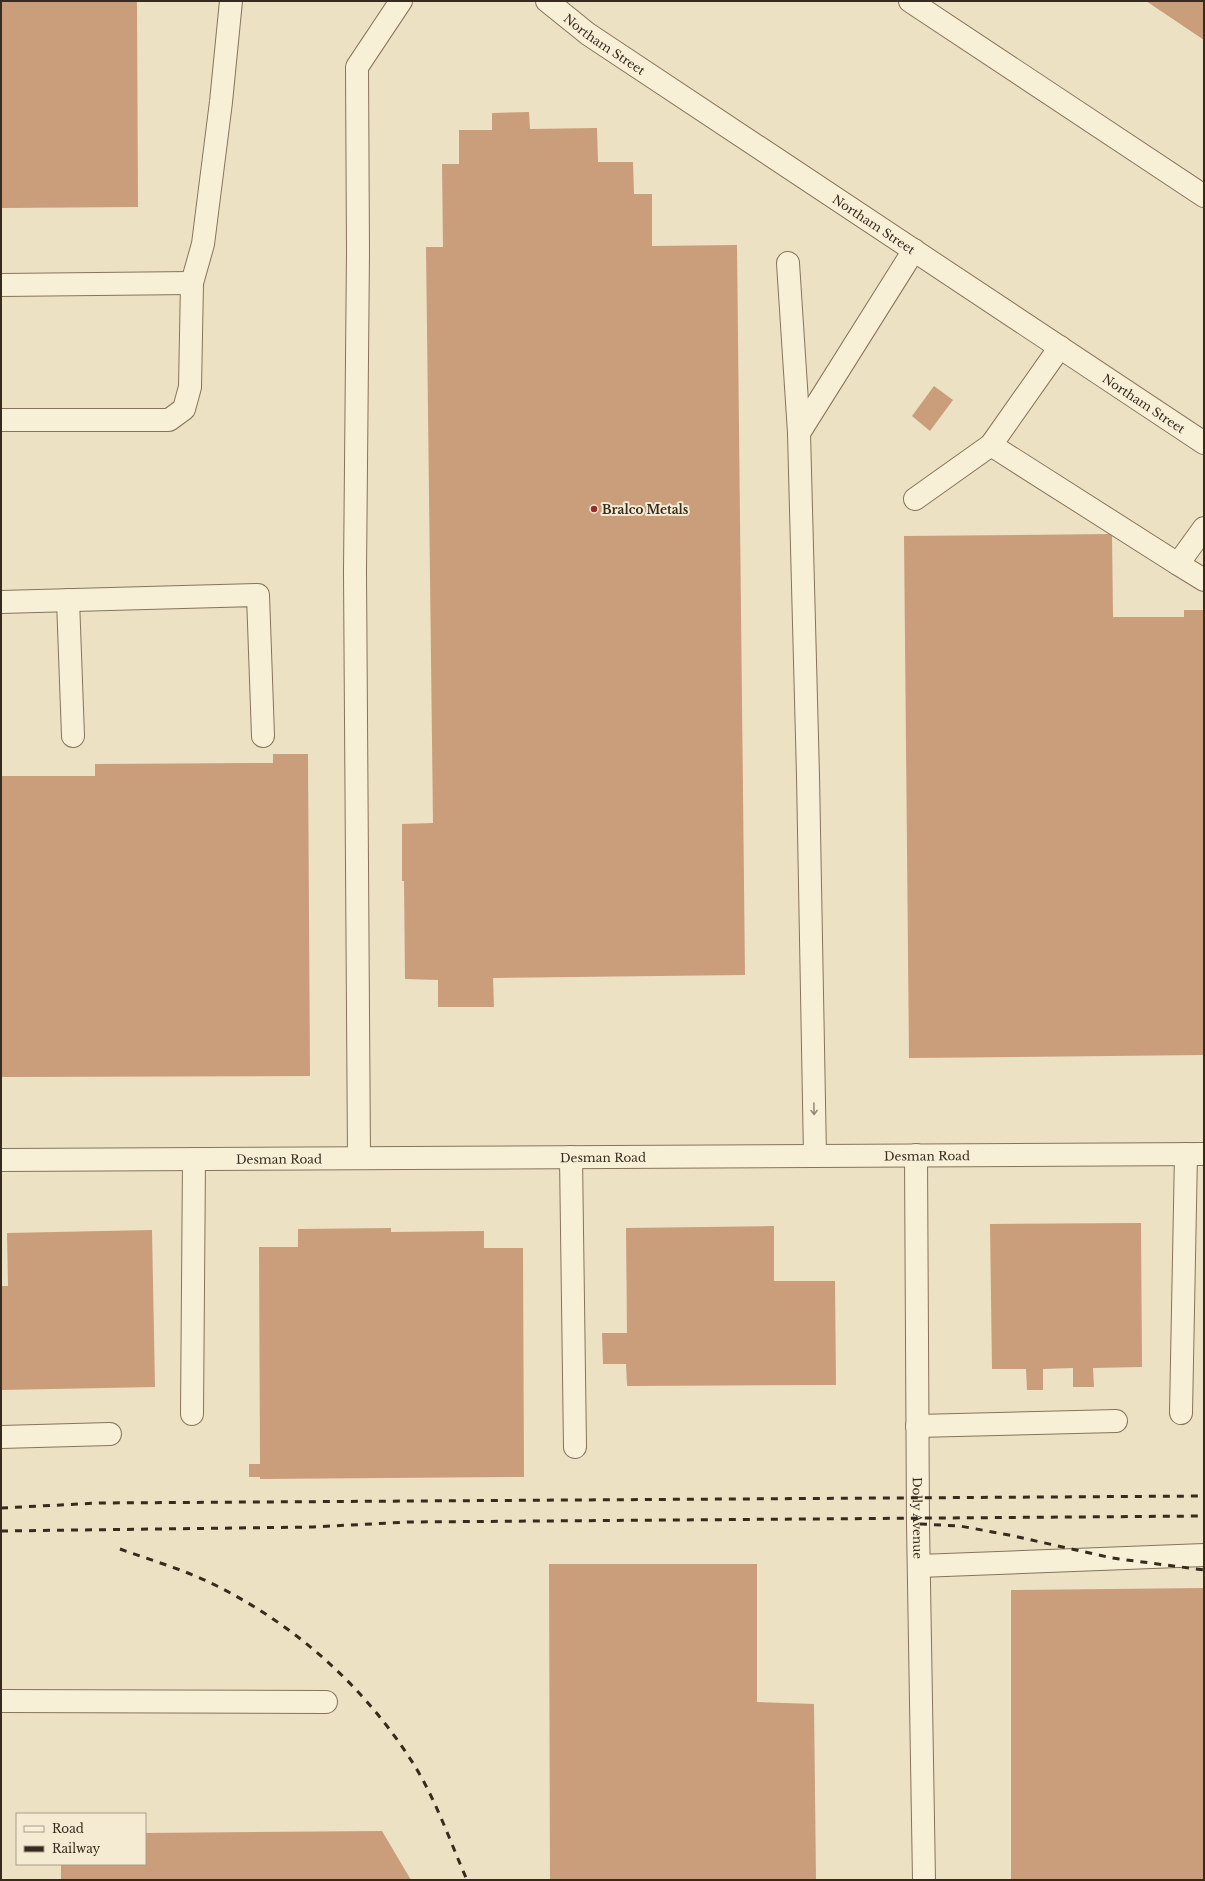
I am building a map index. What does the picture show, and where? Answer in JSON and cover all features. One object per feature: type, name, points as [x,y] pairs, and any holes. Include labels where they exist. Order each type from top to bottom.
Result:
[{"type":"street","points":[[1,420],[169,420],[184,409],[190,387],[192,283],[204,236],[221,102],[231,1]]},
{"type":"street","points":[[359,1158],[355,572],[358,252],[357,67],[401,1]]},
{"type":"street","name":"Northam Street","points":[[547,1],[588,34],[1204,443]]},
{"type":"street","points":[[910,1],[1204,196]]},
{"type":"street","points":[[799,433],[914,250]]},
{"type":"street","points":[[788,263],[799,433],[808,776],[815,1156]]},
{"type":"street","points":[[1,285],[192,283]]},
{"type":"street","points":[[915,499],[991,445],[1060,347]]},
{"type":"street","points":[[991,445],[1204,580]]},
{"type":"street","points":[[1178,564],[1204,528]]},
{"type":"street","points":[[1,602],[258,596],[263,736]]},
{"type":"street","points":[[68,600],[74,736]]},
{"type":"street","points":[[1181,1413],[1195,1154]]},
{"type":"street","name":"Desman Road","points":[[1,1160],[1195,1154]]},
{"type":"street","name":"Dolly Avenue","points":[[916,1155],[917,1426],[924,1880]]},
{"type":"street","points":[[571,1157],[574,1447]]},
{"type":"street","points":[[192,1414],[194,1159]]},
{"type":"street","points":[[917,1426],[1116,1421]]},
{"type":"street","points":[[1,1437],[110,1434]]},
{"type":"street","points":[[919,1566],[1204,1556]]},
{"type":"street","points":[[1,1701],[326,1702]]},
{"type":"building","points":[[1,1],[137,1],[138,207],[1,208]]},
{"type":"building","points":[[1146,1],[1204,1],[1204,40]]},
{"type":"building","points":[[529,112],[530,129],[597,128],[598,162],[633,162],[634,194],[652,194],[652,246],[737,245],[745,975],[493,978],[494,1007],[438,1007],[438,980],[405,979],[404,881],[402,881],[402,824],[433,823],[426,247],[443,247],[442,164],[459,164],[459,130],[492,130],[492,113]]},
{"type":"building","points":[[934,386],[953,400],[930,431],[912,416]]},
{"type":"building","points":[[1112,534],[1113,617],[1184,617],[1184,610],[1204,610],[1204,1055],[909,1058],[904,536]]},
{"type":"building","points":[[273,754],[308,754],[310,1076],[1,1077],[1,776],[95,776],[95,764],[273,763]]},
{"type":"building","points":[[1141,1223],[1142,1367],[1093,1368],[1094,1387],[1073,1387],[1073,1368],[1043,1369],[1043,1390],[1027,1390],[1026,1369],[992,1369],[990,1224]]},
{"type":"building","points":[[774,1226],[774,1281],[835,1281],[836,1385],[627,1386],[626,1364],[603,1364],[602,1333],[627,1333],[626,1228]]},
{"type":"building","points":[[391,1228],[391,1232],[484,1231],[484,1248],[523,1248],[524,1477],[260,1479],[260,1477],[249,1477],[249,1464],[260,1464],[259,1247],[298,1247],[298,1229]]},
{"type":"building","points":[[152,1230],[155,1387],[1,1390],[1,1286],[8,1286],[7,1233]]},
{"type":"building","points":[[549,1564],[757,1564],[757,1702],[814,1704],[816,1880],[550,1880]]},
{"type":"building","points":[[1204,1588],[1204,1880],[1011,1880],[1011,1590]]},
{"type":"building","points":[[382,1831],[411,1880],[61,1880],[61,1865],[146,1865],[146,1833]]},
{"type":"railway","points":[[1,1508],[99,1503],[1204,1496]]},
{"type":"railway","points":[[1,1531],[313,1527],[408,1522],[1204,1516]]},
{"type":"railway","points":[[920,1524],[960,1526],[1009,1535],[1112,1558],[1204,1570]]},
{"type":"railway","points":[[120,1549],[189,1573],[211,1583],[269,1616],[322,1656],[369,1704],[409,1757],[434,1801],[467,1880]]},
{"type":"place","name":"Bralco Metals","points":[[594,509]]}]
